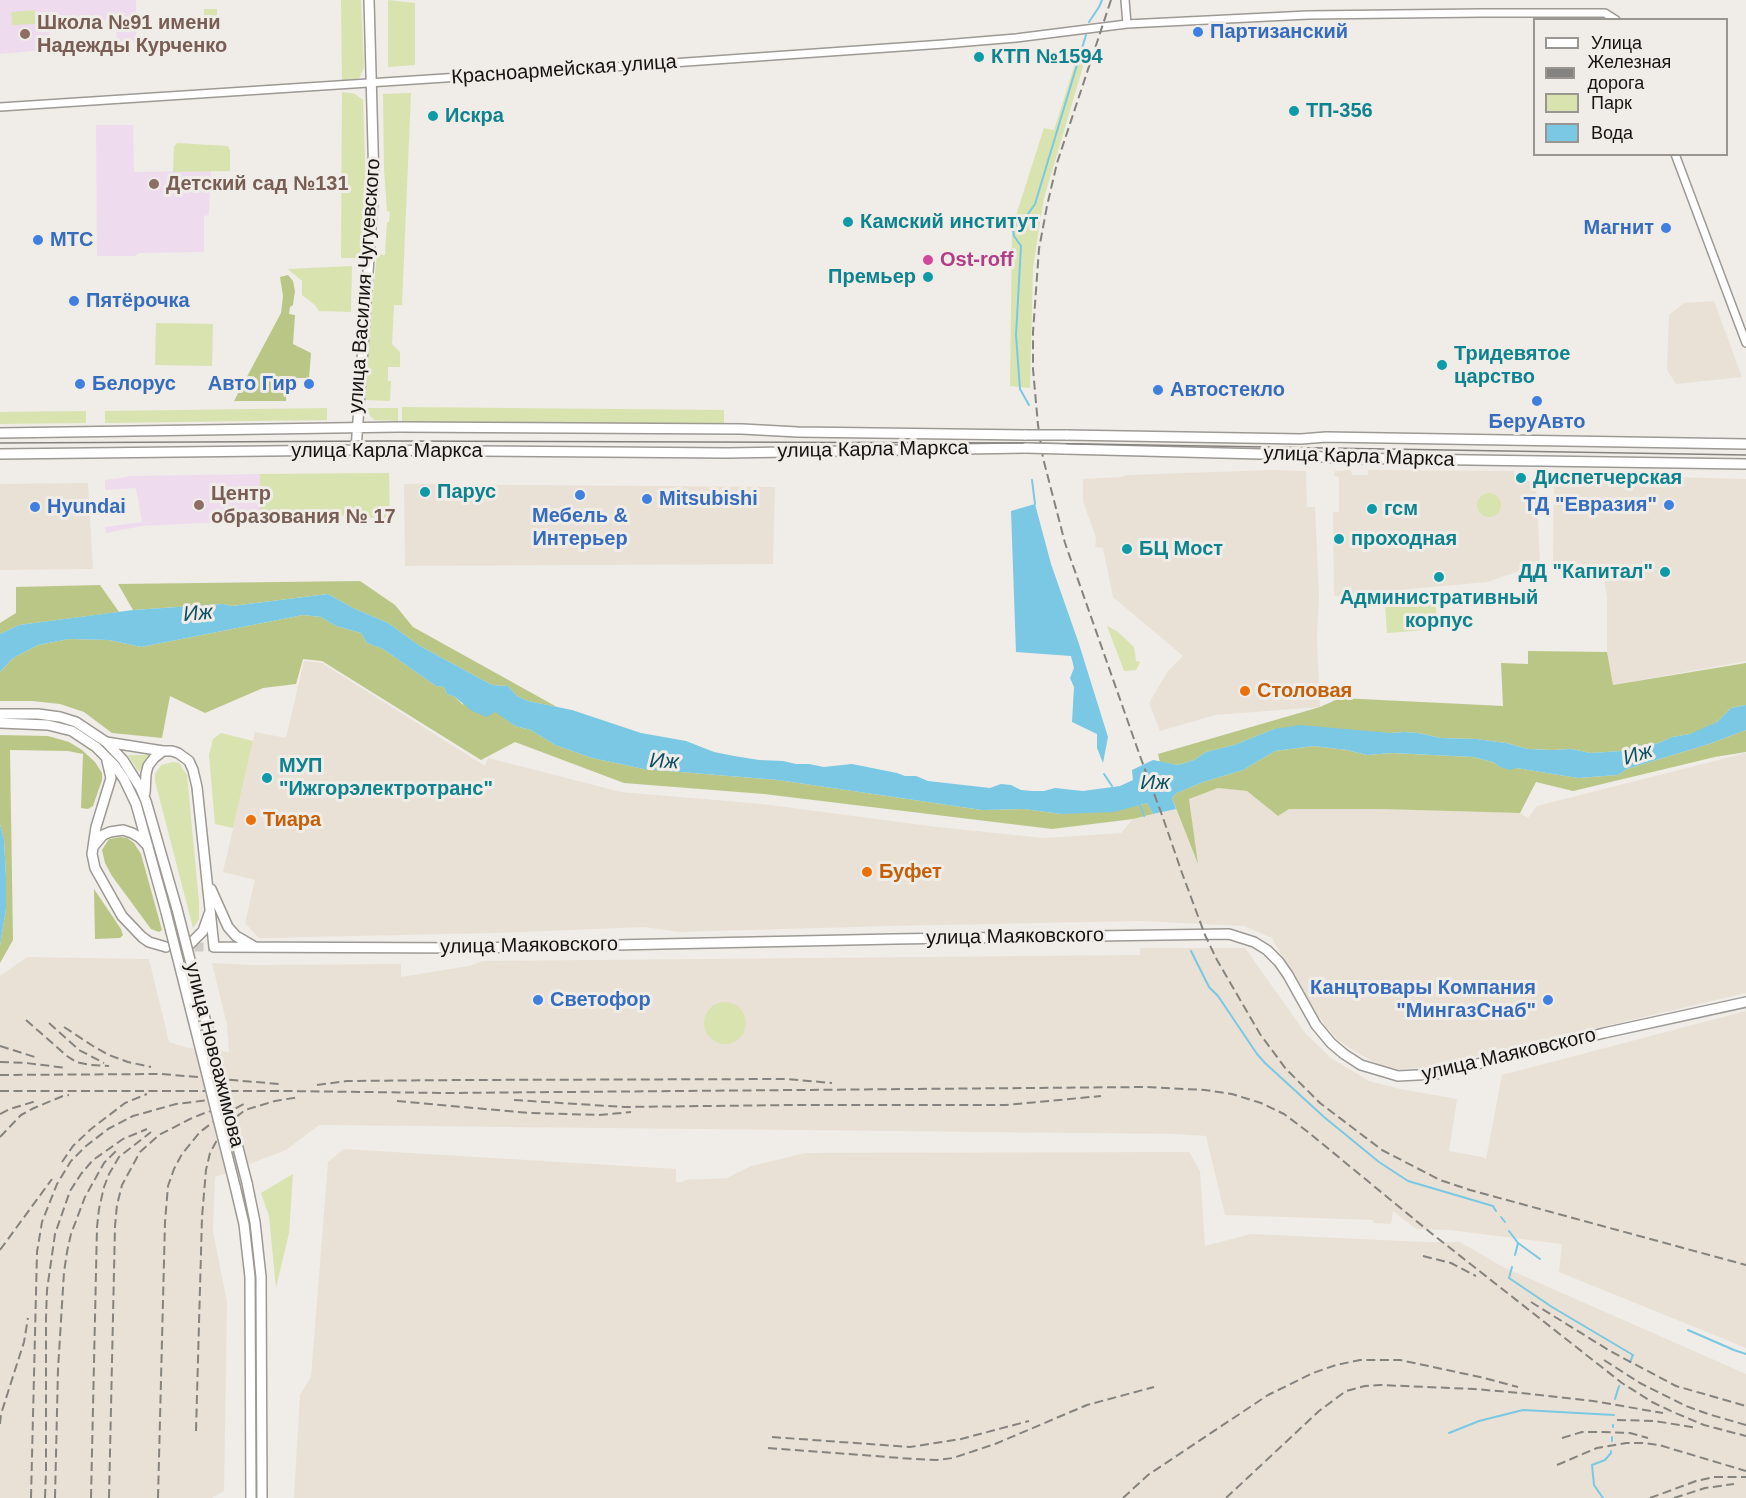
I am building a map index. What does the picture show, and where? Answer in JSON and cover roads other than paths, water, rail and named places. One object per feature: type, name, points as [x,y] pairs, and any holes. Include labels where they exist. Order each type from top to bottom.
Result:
[{"type":"main road","name":"улица Василия Чугуевского","points":[[356,450],[374,194],[369,0]]},
{"type":"main road","name":"улица Карла Маркса","points":[[0,433],[356,428],[731,429],[798,432],[1746,444]]},
{"type":"main road","points":[[1326,437],[1327,458]]},
{"type":"main road","name":"улица Карла Маркса","points":[[0,453],[356,450],[739,453],[1025,448],[1300,455],[1327,458],[1746,464]]},
{"type":"main road","name":"улица Новоажимова","points":[[0,714],[38,714],[69,719],[85,726],[106,742],[123,760],[146,801],[177,909],[255,1222],[261,1277],[262,1498]]},
{"type":"main road","name":"улица Новоажимова","points":[[0,723],[48,725],[66,729],[86,739],[120,773],[131,792],[141,819],[245,1233],[250,1276],[251,1498]]},
{"type":"main road","points":[[106,742],[163,752],[172,751],[189,761],[193,770],[197,787],[210,909],[203,931],[190,945],[184,947]]},
{"type":"main road","points":[[146,801],[145,785],[148,766],[163,752]]},
{"type":"main road","points":[[105,756],[110,767],[111,778],[98,817],[93,847],[95,868],[122,915],[142,937],[149,942],[166,947]]},
{"type":"main road","points":[[93,847],[103,835],[123,830],[139,837],[149,847]]},
{"type":"main road","points":[[208,883],[228,927],[236,936],[255,947]]},
{"type":"main road","name":"улица Маяковского","points":[[210,909],[214,948],[475,948],[1230,934],[1254,942],[1267,950],[1279,962],[1316,1025],[1344,1054],[1361,1065],[1398,1076],[1436,1074],[1746,1002]]},
{"type":"street","points":[[1125,0],[1127,24]]},
{"type":"street","name":"Красноармейская улица","points":[[0,107],[944,44],[1016,38],[1127,24],[1308,15],[1605,13],[1613,18]]},
{"type":"street","points":[[1676,156],[1746,343]]},
{"type":"water","points":[[1035,504],[1051,564],[1108,737],[1103,763],[1097,748],[1097,734],[1072,722],[1074,687],[1070,678],[1074,668],[1071,656],[1016,652],[1011,511]]},
{"type":"water","name":"Иж","points":[[328,594],[388,623],[420,646],[492,685],[508,686],[517,696],[528,701],[572,710],[641,733],[686,741],[714,752],[734,756],[824,767],[852,764],[905,776],[916,776],[928,781],[990,788],[1001,784],[1032,791],[1055,788],[1083,791],[1120,786],[1133,780],[1132,770],[1153,760],[1178,765],[1194,760],[1206,752],[1234,745],[1274,729],[1300,725],[1391,733],[1418,733],[1441,738],[1506,743],[1528,749],[1571,749],[1591,753],[1621,751],[1690,734],[1717,722],[1731,708],[1746,705],[1746,730],[1627,769],[1618,775],[1578,778],[1516,768],[1510,770],[1493,762],[1473,757],[1392,753],[1367,755],[1314,746],[1275,751],[1243,770],[1203,782],[1177,793],[1172,798],[1176,809],[1153,814],[1147,803],[1114,812],[1061,814],[1024,809],[982,810],[778,780],[644,769],[592,758],[555,745],[531,730],[515,726],[495,712],[487,717],[472,711],[455,697],[447,694],[444,687],[436,686],[383,649],[367,643],[361,633],[336,626],[321,617],[303,615],[141,647],[109,640],[69,639],[38,645],[13,658],[0,672],[0,634],[19,625],[133,610],[223,604],[232,606]]},
{"type":"water","points":[[0,824],[4,839],[6,909],[0,946]]},
{"type":"waterway","points":[[1089,22],[1102,0]]},
{"type":"waterway","points":[[1029,405],[1020,389],[1016,335],[1021,246],[1014,236],[1013,229],[1035,204],[1086,35]]},
{"type":"waterway","points":[[1032,480],[1035,504]]},
{"type":"waterway","points":[[1104,774],[1112,786]]},
{"type":"waterway","points":[[1140,805],[1144,816]]},
{"type":"waterway","points":[[1191,951],[1209,987],[1218,996],[1257,1054],[1324,1117],[1379,1162],[1408,1181],[1493,1206],[1496,1211]]},
{"type":"waterway","points":[[1501,1217],[1505,1222]]},
{"type":"waterway","points":[[1509,1231],[1518,1243],[1540,1259]]},
{"type":"waterway","points":[[1515,1255],[1518,1243]]},
{"type":"waterway","points":[[1512,1267],[1509,1278],[1552,1307],[1633,1355],[1630,1362]]},
{"type":"waterway","points":[[1688,1330],[1746,1354]]},
{"type":"waterway","points":[[1615,1399],[1619,1386]]},
{"type":"waterway","points":[[1449,1433],[1479,1421],[1523,1410],[1614,1415]]},
{"type":"waterway","points":[[1603,1498],[1594,1485],[1592,1465],[1605,1460],[1611,1451]]},
{"type":"tunnel","points":[[181,947],[214,947]]},
{"type":"tram line","points":[[0,443],[388,441],[1025,443],[1746,455]]},
{"type":"railway","points":[[1111,0],[1057,163],[1039,249],[1033,332],[1033,369],[1038,425],[1043,458],[1065,543],[1182,873],[1205,935],[1217,960],[1260,1034],[1286,1069],[1320,1103],[1382,1150],[1440,1180],[1470,1190],[1746,1265]]},
{"type":"railway","points":[[26,1020],[76,1062],[109,1066]]},
{"type":"railway","points":[[49,1023],[79,1050],[104,1063]]},
{"type":"railway","points":[[64,1027],[109,1055],[151,1067]]},
{"type":"railway","points":[[0,1046],[38,1058]]},
{"type":"railway","points":[[0,1062],[67,1068]]},
{"type":"railway","points":[[0,1075],[162,1074],[279,1084]]},
{"type":"railway","points":[[317,1085],[347,1081],[463,1080],[787,1079],[832,1083]]},
{"type":"railway","points":[[0,1091],[445,1093],[1146,1087],[1232,1094],[1261,1103],[1284,1114],[1622,1383],[1673,1412],[1704,1425],[1746,1436]]},
{"type":"railway","points":[[62,1162],[73,1146],[91,1129],[125,1103],[147,1094]]},
{"type":"railway","points":[[0,1137],[21,1115],[69,1095]]},
{"type":"railway","points":[[514,1100],[624,1107],[1006,1105],[1101,1096]]},
{"type":"railway","points":[[196,1431],[202,1217],[206,1170],[210,1153],[224,1127],[245,1110],[299,1097]]},
{"type":"railway","points":[[31,1498],[37,1252],[42,1222],[57,1184],[71,1161],[86,1146],[108,1129],[133,1116],[176,1104],[226,1098]]},
{"type":"railway","points":[[0,1114],[36,1101]]},
{"type":"railway","points":[[397,1101],[529,1113],[599,1115],[631,1112]]},
{"type":"railway","points":[[158,1498],[165,1222],[168,1186],[182,1154],[200,1132],[221,1116],[244,1104]]},
{"type":"railway","points":[[109,1498],[115,1226],[122,1185],[140,1152],[159,1135],[207,1112],[227,1108]]},
{"type":"railway","points":[[45,1498],[47,1290],[55,1234],[70,1191],[93,1160],[123,1139],[147,1129]]},
{"type":"railway","points":[[91,1498],[99,1209],[104,1187],[119,1157],[151,1132]]},
{"type":"railway","points":[[55,1498],[58,1369],[67,1252],[85,1197],[104,1163],[118,1149]]},
{"type":"railway","points":[[0,1250],[52,1179]]},
{"type":"railway","points":[[1423,1256],[1451,1263],[1476,1276]]},
{"type":"railway","points":[[1531,1302],[1610,1351],[1676,1386],[1746,1406]]},
{"type":"railway","points":[[0,1424],[1,1414],[24,1342],[28,1318]]},
{"type":"railway","points":[[1123,1498],[1148,1475],[1268,1395],[1313,1373],[1336,1365],[1360,1360],[1400,1360],[1518,1387]]},
{"type":"railway","points":[[1604,1360],[1640,1383],[1686,1406],[1746,1425]]},
{"type":"railway","points":[[1226,1498],[1319,1411],[1346,1391],[1365,1386],[1474,1389],[1521,1393],[1593,1401],[1663,1413]]},
{"type":"railway","points":[[768,1448],[914,1459],[953,1458],[995,1444],[1087,1405],[1154,1387]]},
{"type":"railway","points":[[1617,1420],[1655,1421],[1697,1428]]},
{"type":"railway","points":[[772,1437],[910,1447],[961,1439],[1029,1421]]},
{"type":"railway","points":[[1562,1438],[1582,1432],[1630,1433],[1648,1438]]},
{"type":"railway","points":[[1557,1465],[1597,1448],[1626,1443],[1644,1443],[1659,1445],[1746,1471]]},
{"type":"railway","points":[[1650,1498],[1696,1481],[1714,1477],[1746,1477]]},
{"type":"railway","points":[[1674,1498],[1705,1488],[1734,1484]]},
{"type":"place","name":"Партизанский","points":[[1198,32]]},
{"type":"place","name":"Школа №91 имени Надежды Курченко","points":[[25,34]]},
{"type":"place","name":"КТП №1594","points":[[979,57]]},
{"type":"place","name":"ТП-356","points":[[1294,111]]},
{"type":"place","name":"Искра","points":[[433,116]]},
{"type":"place","name":"Детский сад №131","points":[[154,184]]},
{"type":"place","name":"Камский институт","points":[[848,222]]},
{"type":"place","name":"Магнит","points":[[1666,228]]},
{"type":"place","name":"МТС","points":[[38,240]]},
{"type":"place","name":"Ost-roff","points":[[928,260]]},
{"type":"place","name":"Премьер","points":[[928,277]]},
{"type":"place","name":"Пятёрочка","points":[[74,301]]},
{"type":"place","name":"Тридевятое царство","points":[[1442,365]]},
{"type":"place","name":"Белорус","points":[[80,384]]},
{"type":"place","name":"Авто Гир","points":[[309,384]]},
{"type":"place","name":"Автостекло","points":[[1158,390]]},
{"type":"place","name":"БеруАвто","points":[[1537,401]]},
{"type":"place","name":"Диспетчерская","points":[[1521,478]]},
{"type":"place","name":"Парус","points":[[425,492]]},
{"type":"place","name":"Мебель & Интерьер","points":[[580,495]]},
{"type":"place","name":"Mitsubishi","points":[[647,499]]},
{"type":"place","name":"Центр образования № 17","points":[[199,505]]},
{"type":"place","name":"ТД \"Евразия\"","points":[[1669,505]]},
{"type":"place","name":"Hyundai","points":[[35,507]]},
{"type":"place","name":"гсм","points":[[1372,509]]},
{"type":"place","name":"проходная","points":[[1339,539]]},
{"type":"place","name":"БЦ Мост","points":[[1127,549]]},
{"type":"place","name":"ДД \"Капитал\"","points":[[1665,572]]},
{"type":"place","name":"Административный корпус","points":[[1439,577]]},
{"type":"place","name":"Столовая","points":[[1245,691]]},
{"type":"place","name":"МУП \"Ижгорэлектротранс\"","points":[[267,778]]},
{"type":"place","name":"Тиара","points":[[251,820]]},
{"type":"place","name":"Буфет","points":[[867,872]]},
{"type":"place","name":"Светофор","points":[[538,1000]]},
{"type":"place","name":"Канцтовары Компания \"МингазСнаб\"","points":[[1548,1000]]}]
